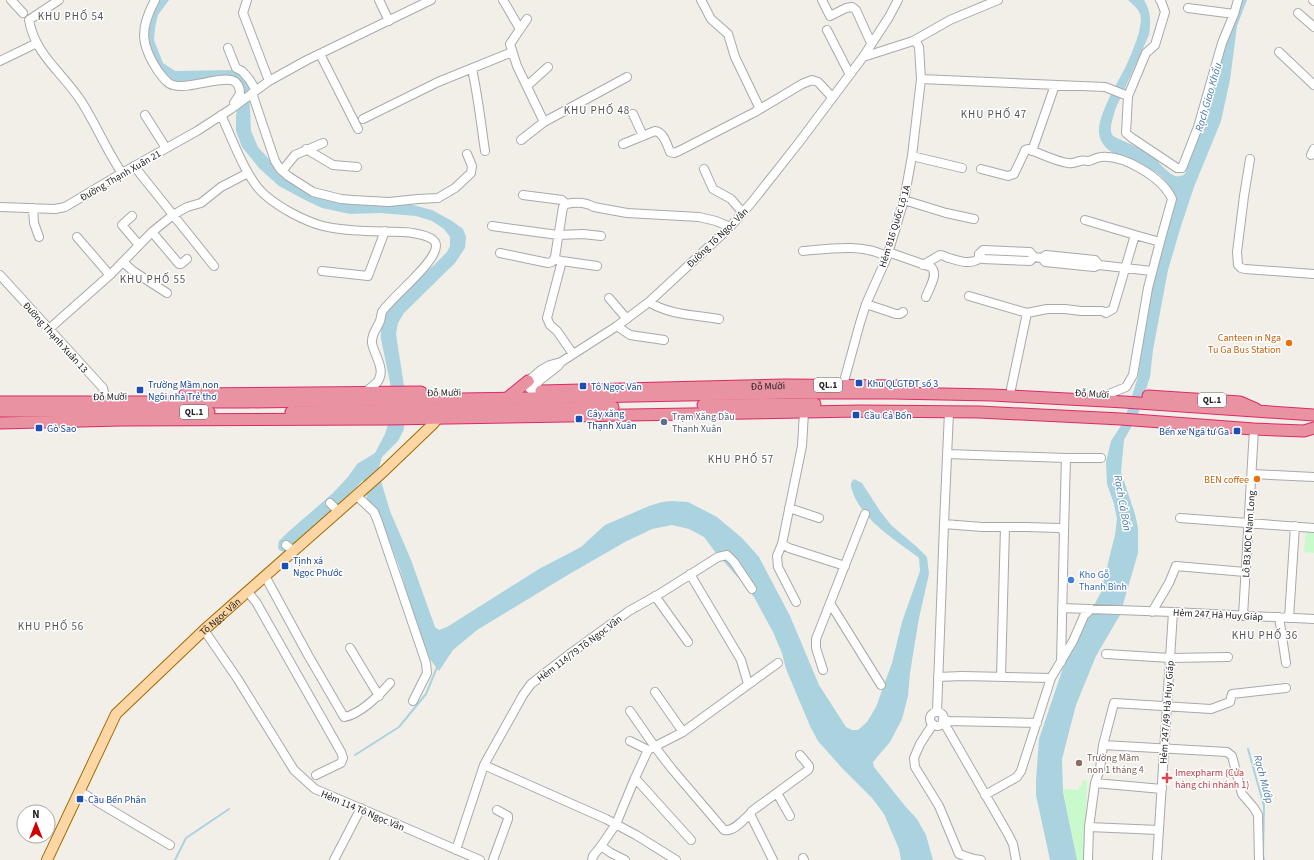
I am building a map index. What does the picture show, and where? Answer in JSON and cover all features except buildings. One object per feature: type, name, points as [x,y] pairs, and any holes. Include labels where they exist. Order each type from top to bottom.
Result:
[{"type":"highway","name":"Đỗ Mười","points":[[411,405],[440,414],[531,399],[785,385],[843,385],[1011,389],[1109,394],[1123,407]]},
{"type":"highway","name":"Đỗ Mười","points":[[411,405],[515,391],[531,399],[804,412],[950,408],[1123,407]]},
{"type":"highway","points":[[506,399],[515,391]]},
{"type":"highway","name":"Đỗ Mười","points":[[0,402],[364,393],[388,406]]},
{"type":"highway","name":"Đỗ Mười","points":[[531,399],[790,393],[892,393],[992,395],[1123,407]]},
{"type":"highway","name":"Đỗ Mười","points":[[0,396],[388,406]]},
{"type":"highway","name":"Đỗ Mười","points":[[411,405],[506,399],[531,399],[950,408]]},
{"type":"highway","name":"QL.1","points":[[1123,407],[1155,408],[1240,402],[1262,423]]},
{"type":"highway","name":"QL.1","points":[[388,406],[411,405]]},
{"type":"highway","name":"QL.1","points":[[388,406],[411,405]]},
{"type":"highway","name":"Đỗ Mười","points":[[0,411],[217,416],[388,406]]},
{"type":"highway","name":"QL.1","points":[[1123,407],[1155,408],[1262,423],[1304,431],[1314,427]]},
{"type":"highway","name":"QL.1","points":[[1262,423],[1314,415]]},
{"type":"highway","name":"Đỗ Mười","points":[[0,423],[167,416]]},
{"type":"highway","points":[[0,429],[13,423]]},
{"type":"main road","name":"Tô Ngọc Vân","points":[[47,860],[116,714],[204,630],[265,576],[290,548],[338,511],[383,472],[440,414]]},
{"type":"street","points":[[10,0],[23,13]]},
{"type":"street","points":[[59,0],[28,20],[30,27],[46,59],[81,101],[122,173]]},
{"type":"street","points":[[155,0],[146,21],[143,35],[146,51],[153,63],[169,84],[175,86],[204,84],[225,80],[233,81],[239,86],[240,94],[230,110]]},
{"type":"street","points":[[247,0],[243,13],[269,81]]},
{"type":"street","points":[[379,0],[389,21]]},
{"type":"street","points":[[253,92],[269,81],[320,54],[431,0]]},
{"type":"street","points":[[503,0],[520,29]]},
{"type":"street","points":[[701,0],[711,19],[728,34],[735,57],[760,109]]},
{"type":"street","points":[[822,0],[830,16],[846,8],[856,10],[871,43]]},
{"type":"street","name":"Đường Tô Ngọc Vân","points":[[531,399],[540,380],[561,362],[618,326],[649,302],[730,227],[743,213],[797,145],[862,56],[889,17],[898,0]]},
{"type":"street","points":[[862,56],[913,41],[950,20],[998,0]]},
{"type":"street","points":[[1160,0],[1165,12],[1155,45],[1146,53],[1127,95],[1126,133],[1177,168],[1182,168],[1198,127],[1222,43],[1238,0]]},
{"type":"street","points":[[1188,8],[1234,14]]},
{"type":"street","points":[[1298,13],[1314,27]]},
{"type":"street","points":[[527,19],[510,44],[517,66],[544,122]]},
{"type":"street","points":[[827,30],[849,73]]},
{"type":"street","name":"Hẻm 816 Quốc Lộ 1A","points":[[843,385],[866,304],[887,254],[904,200],[912,156],[921,78],[919,47],[917,43],[913,41]]},
{"type":"street","points":[[0,61],[37,43]]},
{"type":"street","points":[[228,48],[236,68],[242,71],[249,79],[275,161],[282,171],[299,184],[313,192],[341,200],[389,202],[418,198],[438,198],[455,188],[471,173],[472,166],[467,154]]},
{"type":"street","points":[[363,119],[438,82],[512,52]]},
{"type":"street","points":[[1279,52],[1314,85]]},
{"type":"street","points":[[320,54],[358,129]]},
{"type":"street","points":[[527,86],[548,67]]},
{"type":"street","points":[[472,69],[485,151]]},
{"type":"street","points":[[521,140],[544,122],[627,77]]},
{"type":"street","points":[[921,78],[1106,87],[1127,95]]},
{"type":"street","points":[[622,144],[658,131],[662,134],[670,152],[674,153],[760,109],[802,84],[812,80],[818,82],[832,96]]},
{"type":"street","points":[[1032,151],[1055,85]]},
{"type":"street","name":"Đường Thạnh Xuân 21","points":[[0,207],[55,209],[65,207],[197,131],[230,110],[253,92]]},
{"type":"street","points":[[633,114],[643,136]]},
{"type":"street","points":[[145,115],[166,148]]},
{"type":"street","points":[[221,115],[248,173],[256,185],[264,194],[303,219],[324,226],[350,230],[407,232],[432,238],[436,243],[434,256],[381,314],[380,321],[373,333],[372,342],[380,368],[380,375],[378,381],[364,393]]},
{"type":"street","points":[[282,171],[292,158],[306,149],[323,143]]},
{"type":"street","points":[[306,149],[333,165],[358,167]]},
{"type":"street","points":[[981,169],[1008,176],[1014,174],[1025,150],[1028,149],[1066,163],[1075,164],[1079,161],[1089,161],[1100,157],[1113,158],[1125,161],[1150,174],[1162,184],[1169,193],[1172,199],[1152,271],[1133,375],[1126,387],[1109,394]]},
{"type":"street","points":[[912,156],[962,168]]},
{"type":"street","points":[[1250,159],[1237,252],[1238,265],[1245,269],[1314,274]]},
{"type":"street","points":[[134,166],[214,266]]},
{"type":"street","points":[[704,168],[713,190],[731,199],[743,213]]},
{"type":"street","points":[[49,328],[111,274],[152,232],[173,215],[187,207],[202,203],[221,187],[248,173]]},
{"type":"street","points":[[523,195],[562,200],[566,204]]},
{"type":"street","points":[[904,200],[946,213],[974,219]]},
{"type":"street","points":[[573,354],[557,331],[550,325],[547,318],[558,259],[558,235],[563,208],[566,204],[573,203],[590,205],[627,213],[699,217],[716,221],[730,227]]},
{"type":"street","points":[[33,208],[34,223],[39,237]]},
{"type":"street","points":[[132,216],[122,225],[139,245]]},
{"type":"street","points":[[1085,220],[1160,242]]},
{"type":"street","points":[[492,226],[558,235],[601,236]]},
{"type":"street","points":[[322,271],[368,276],[385,231]]},
{"type":"street","points":[[152,232],[179,264],[183,263],[187,259]]},
{"type":"street","points":[[969,296],[1027,312],[1065,310],[1081,312],[1102,311],[1106,313],[1113,309],[1135,235]]},
{"type":"street","points":[[77,237],[108,273],[111,274]]},
{"type":"street","points":[[803,251],[850,248],[880,252],[923,265],[934,270],[935,274],[926,296]]},
{"type":"street","points":[[923,265],[940,255],[970,263],[978,259],[979,254],[983,250],[1030,252],[1038,258],[1046,255],[1095,260],[1099,265],[1152,271]]},
{"type":"street","points":[[500,253],[548,264],[558,259],[597,266]]},
{"type":"street","points":[[123,262],[133,271],[167,293]]},
{"type":"street","name":"Đường Thạnh Xuân 13","points":[[0,275],[103,388],[106,399]]},
{"type":"street","points":[[609,298],[627,318]]},
{"type":"street","points":[[649,302],[658,308],[671,312],[719,318]]},
{"type":"street","points":[[866,304],[896,314],[903,312]]},
{"type":"street","points":[[1011,389],[1027,312]]},
{"type":"street","points":[[618,326],[630,335],[664,340]]},
{"type":"street","points":[[937,712],[950,408]]},
{"type":"street","points":[[796,602],[778,567],[778,556],[782,544],[802,446],[804,412]]},
{"type":"street","name":"Lô B3 KDC Nam Long","points":[[1243,616],[1252,474],[1262,423]]},
{"type":"street","points":[[947,454],[1101,458]]},
{"type":"street","points":[[1061,662],[1066,458]]},
{"type":"street","points":[[1252,474],[1314,477]]},
{"type":"street","points":[[360,493],[374,512],[378,522],[426,663],[427,673],[413,701]]},
{"type":"street","points":[[330,503],[338,511]]},
{"type":"street","points":[[789,508],[819,518]]},
{"type":"street","points":[[823,670],[816,648],[816,639],[865,514]]},
{"type":"street","points":[[1180,518],[1314,528]]},
{"type":"street","points":[[944,524],[982,527],[1060,528],[1064,532]]},
{"type":"street","points":[[1289,618],[1295,526]]},
{"type":"street","points":[[1001,677],[1005,527]]},
{"type":"street","points":[[782,544],[789,548],[845,566]]},
{"type":"street","name":"Hẻm 114/79 Tô Ngọc Vân","points":[[456,850],[484,765],[523,695],[531,684],[570,653],[629,611],[718,557],[727,555],[734,562],[752,589]]},
{"type":"street","points":[[1152,612],[1169,583],[1176,566],[1245,572]]},
{"type":"street","points":[[690,574],[740,660],[748,684]]},
{"type":"street","points":[[265,576],[344,717],[351,716],[379,696],[390,683]]},
{"type":"street","points":[[247,591],[260,608],[341,752],[343,758],[341,763],[316,775]]},
{"type":"street","points":[[656,596],[688,642]]},
{"type":"street","points":[[830,603],[881,686]]},
{"type":"street","name":"Hẻm 247 Hà Huy Giáp","points":[[1062,608],[1314,619]]},
{"type":"street","points":[[985,795],[1017,777],[1021,771],[1051,678],[1061,662],[1084,616],[1094,609]]},
{"type":"street","name":"Hẻm 247/49 Hà Huy Giáp","points":[[1157,860],[1173,612]]},
{"type":"street","points":[[1279,617],[1286,663]]},
{"type":"street","name":"Hẻm 114 Tô Ngọc Vân","points":[[204,630],[237,678],[294,770],[315,790],[361,808],[480,860]]},
{"type":"street","points":[[350,648],[379,696]]},
{"type":"street","points":[[1106,654],[1170,658],[1228,657]]},
{"type":"street","points":[[592,860],[593,856],[616,824],[632,789],[635,778],[652,749],[683,732],[778,663]]},
{"type":"street","points":[[938,677],[962,676],[1051,678]]},
{"type":"street","points":[[1088,860],[1089,827],[1095,783],[1100,769],[1103,745],[1114,702],[1211,709],[1230,702],[1232,694],[1286,688]]},
{"type":"street","points":[[655,692],[683,732]]},
{"type":"street","points":[[630,711],[652,749],[724,830],[728,831],[732,829],[752,811],[809,768],[800,755]]},
{"type":"street","points":[[937,712],[941,713],[943,720],[1008,834],[1013,844],[1014,858]]},
{"type":"street","points":[[932,724],[930,721],[930,716],[937,712]]},
{"type":"street","points":[[943,720],[1037,723]]},
{"type":"street","points":[[932,724],[937,726],[941,724],[943,720]]},
{"type":"street","points":[[932,724],[920,744],[914,758],[915,767],[939,806],[959,854],[982,860]]},
{"type":"street","points":[[630,741],[652,749]]},
{"type":"street","points":[[1103,745],[1228,752],[1232,756],[1242,794],[1258,815],[1259,860]]},
{"type":"street","points":[[484,765],[616,824],[676,860]]},
{"type":"street","points":[[635,778],[691,840]]},
{"type":"street","points":[[1095,783],[1162,789]]},
{"type":"street","points":[[79,791],[170,845]]},
{"type":"street","points":[[777,793],[790,816]]},
{"type":"street","points":[[334,860],[361,808]]},
{"type":"street","points":[[493,860],[508,819],[508,816],[497,810]]},
{"type":"street","points":[[750,814],[773,860]]},
{"type":"street","points":[[1089,827],[1158,830]]},
{"type":"street","points":[[601,846],[625,860]]},
{"type":"green space","points":[[1306,531],[1314,532],[1314,553],[1304,552]]},
{"type":"green space","points":[[1087,780],[1085,860],[1077,860],[1063,789],[1079,790],[1079,786],[1082,786],[1082,781]]},
{"type":"water","points":[[160,0],[169,0],[158,15],[155,28],[154,40],[163,63],[175,71],[235,70],[240,74],[246,80],[249,88],[251,131],[258,147],[276,167],[313,193],[413,205],[432,210],[463,229],[466,237],[465,248],[455,263],[404,313],[398,323],[396,334],[406,399],[404,429],[398,441],[382,457],[378,471],[390,511],[411,560],[435,627],[439,630],[447,627],[539,569],[581,547],[605,525],[662,502],[688,502],[717,517],[742,538],[759,557],[790,616],[819,685],[846,727],[852,730],[858,730],[867,722],[876,707],[892,663],[902,622],[920,571],[919,558],[882,530],[865,513],[853,493],[851,484],[854,479],[862,483],[891,525],[927,557],[929,574],[919,618],[910,673],[908,696],[902,719],[890,742],[873,762],[874,767],[917,819],[926,835],[933,860],[901,860],[899,849],[884,814],[872,798],[818,741],[810,726],[786,669],[782,653],[773,632],[754,597],[704,537],[689,529],[672,525],[652,529],[625,542],[477,630],[453,650],[439,671],[430,659],[413,614],[400,569],[377,508],[368,502],[363,480],[327,518],[301,541],[284,552],[279,550],[279,541],[333,493],[348,477],[357,464],[375,453],[385,434],[389,421],[392,392],[381,339],[381,324],[388,306],[447,252],[450,246],[450,237],[444,229],[432,221],[416,216],[380,213],[350,214],[322,208],[279,186],[259,168],[242,147],[236,131],[236,117],[240,87],[226,77],[174,82],[156,63],[149,45],[147,33],[150,18]]},
{"type":"water","points":[[1128,0],[1144,0],[1149,13],[1150,31],[1115,110],[1111,125],[1111,132],[1113,136],[1152,156],[1169,172],[1175,176],[1179,176],[1186,172],[1223,43],[1241,0],[1247,0],[1237,26],[1230,80],[1221,121],[1194,187],[1168,270],[1153,350],[1150,377],[1137,417],[1124,440],[1121,472],[1138,528],[1138,553],[1120,615],[1096,656],[1076,705],[1062,759],[1063,792],[1077,860],[1050,860],[1036,795],[1039,739],[1066,659],[1101,592],[1115,535],[1117,519],[1114,504],[1107,484],[1106,462],[1111,441],[1124,421],[1138,377],[1155,266],[1164,233],[1171,218],[1175,196],[1158,173],[1121,157],[1106,148],[1101,141],[1099,133],[1101,118],[1113,90],[1126,66],[1139,32],[1141,21],[1140,14]]},
{"type":"waterway","points":[[355,755],[399,727],[426,694],[438,665]]},
{"type":"waterway","name":"Rạch Mướp","points":[[1248,749],[1264,806],[1264,860]]},
{"type":"waterway","points":[[175,860],[186,838],[229,809]]},
{"type":"place","name":"Canteen in Nga Tu Ga Bus Station","points":[[1289,343]]},
{"type":"place","name":"Khu QLGTĐT số 3","points":[[859,383]]},
{"type":"place","name":"Tô Ngọc Vân","points":[[583,386]]},
{"type":"place","name":"Trường Mầm non Ngôi nhà Trẻ thơ","points":[[140,390]]},
{"type":"place","name":"Cầu Cả Bốn","points":[[856,415]]},
{"type":"place","name":"Cây xăng Thạnh Xuân","points":[[579,419]]},
{"type":"place","name":"Trạm Xăng Dầu Thanh Xuân","points":[[664,422]]},
{"type":"place","name":"Gò Sao","points":[[39,428]]},
{"type":"place","name":"Bến xe Ngã tư Ga","points":[[1237,431]]},
{"type":"place","name":"BEN coffee","points":[[1257,479]]},
{"type":"place","name":"Tịnh xá Ngọc Phước","points":[[285,566]]},
{"type":"place","name":"Kho Gỗ Thanh Bình","points":[[1071,580]]},
{"type":"place","name":"Trường Mầm non 1 tháng 4","points":[[1079,763]]},
{"type":"place","name":"Imexpharm (Cửa hàng chi nhánh 1)","points":[[1167,778]]},
{"type":"place","name":"Cầu Bến Phân","points":[[80,799]]},
{"type":"district","name":"KHU PHỐ 54","points":[[71,16]]},
{"type":"district","name":"KHU PHỐ 48","points":[[597,110]]},
{"type":"district","name":"KHU PHỐ 47","points":[[994,114]]},
{"type":"district","name":"KHU PHỐ 55","points":[[153,279]]},
{"type":"district","name":"KHU PHỐ 57","points":[[741,459]]},
{"type":"district","name":"KHU PHỐ 56","points":[[51,626]]},
{"type":"district","name":"KHU PHỐ 36","points":[[1265,635]]},
{"type":"water label","name":"Rạch Giao Khẩu","points":[[1208,97]]},
{"type":"water label","name":"Rạch Cả Bốn","points":[[1123,503]]}]
